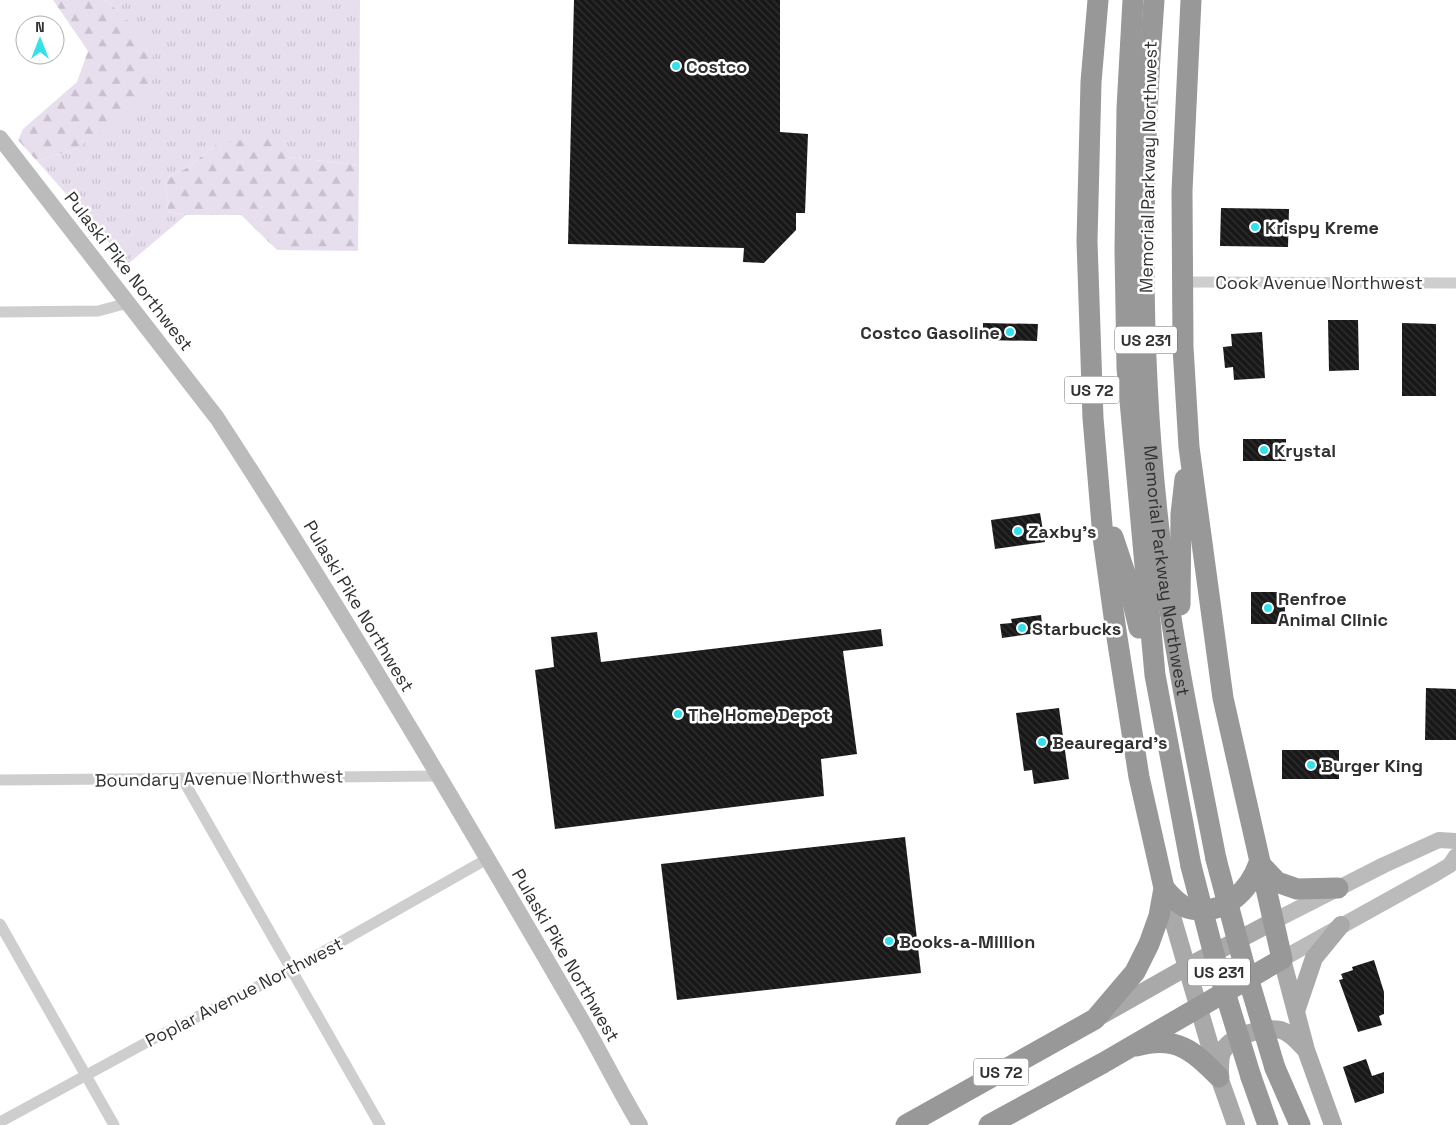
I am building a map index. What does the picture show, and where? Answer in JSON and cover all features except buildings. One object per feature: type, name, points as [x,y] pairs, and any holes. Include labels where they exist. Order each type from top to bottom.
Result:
[{"type":"highway","name":"US 72","points":[[906,1125],[1095,1019],[1135,972],[1149,944],[1159,916],[1164,888],[1139,777],[1116,631],[1093,418],[1087,241],[1091,82],[1098,0]]},
{"type":"highway","name":"Memorial Parkway Northwest","points":[[1133,0],[1127,108],[1127,368],[1155,675],[1191,866],[1217,966],[1251,1077],[1268,1125]]},
{"type":"highway","name":"Memorial Parkway Northwest","points":[[1154,0],[1145,141],[1145,324],[1161,544],[1182,678],[1216,859],[1243,961],[1275,1068],[1300,1125]]},
{"type":"highway","points":[[1191,0],[1182,167],[1182,282],[1189,448],[1223,698],[1282,959]]},
{"type":"highway","points":[[1182,678],[1179,599],[1182,514],[1189,448]]},
{"type":"highway","points":[[1101,505],[1128,582],[1141,636],[1155,675]]},
{"type":"highway","points":[[1164,888],[1180,904],[1191,909],[1222,905],[1234,900],[1251,883],[1259,863]]},
{"type":"highway","points":[[1259,863],[1277,882],[1292,887],[1312,890],[1338,888]]},
{"type":"highway","name":"US 72","points":[[989,1125],[1282,959]]},
{"type":"highway","points":[[1124,1050],[1159,1043],[1185,1047],[1199,1056],[1219,1077]]},
{"type":"main road","name":"Pulaski Pike Northwest","points":[[0,138],[217,418],[329,592],[584,1024],[640,1125]]},
{"type":"main road","points":[[1274,922],[1338,888],[1439,840],[1456,842]]},
{"type":"main road","points":[[1332,1125],[1306,1050],[1282,959],[1435,874],[1450,865],[1456,856]]},
{"type":"main road","points":[[1164,888],[1219,1077],[1236,1125]]},
{"type":"main road","name":"US 72","points":[[1095,1019],[1187,967],[1274,922]]},
{"type":"main road","points":[[1295,1012],[1314,958],[1341,925]]},
{"type":"main road","points":[[1219,1077],[1222,1052],[1233,1041],[1251,1033],[1282,1030],[1291,1035],[1306,1050]]},
{"type":"street","name":"Cook Avenue Northwest","points":[[1182,282],[1456,283]]},
{"type":"street","points":[[0,312],[98,311],[128,302]]},
{"type":"street","name":"Boundary Avenue Northwest","points":[[0,780],[438,776]]},
{"type":"street","points":[[182,778],[380,1125]]},
{"type":"street","name":"Poplar Avenue Northwest","points":[[0,1122],[150,1040],[291,970],[487,859]]},
{"type":"street","points":[[0,924],[114,1125]]},
{"type":"green space","points":[[53,0],[105,0],[121,13],[153,50],[152,89],[125,115],[78,148],[37,161],[18,140],[23,129],[77,82],[88,51]]},
{"type":"green space","points":[[105,0],[360,0],[359,165],[288,157],[217,144],[187,168],[165,179],[168,211],[186,215],[128,264],[37,161],[78,148],[121,13]]},
{"type":"green space","points":[[270,136],[288,157],[359,165],[358,251],[277,250],[241,215],[186,215],[168,211],[165,179],[187,168],[217,144]]},
{"type":"place","name":"Costco","points":[[676,66]]},
{"type":"place","name":"Krispy Kreme","points":[[1255,227]]},
{"type":"place","name":"Costco Gasoline","points":[[1010,332]]},
{"type":"place","name":"Krystal","points":[[1264,450]]},
{"type":"place","name":"Zaxby's","points":[[1018,531]]},
{"type":"place","name":"Renfroe Animal Clinic","points":[[1268,608]]},
{"type":"place","name":"Starbucks","points":[[1022,628]]},
{"type":"place","name":"The Home Depot","points":[[678,714]]},
{"type":"place","name":"Beauregard's","points":[[1042,742]]},
{"type":"place","name":"Burger King","points":[[1311,765]]},
{"type":"place","name":"Books-a-Million","points":[[889,941]]}]
